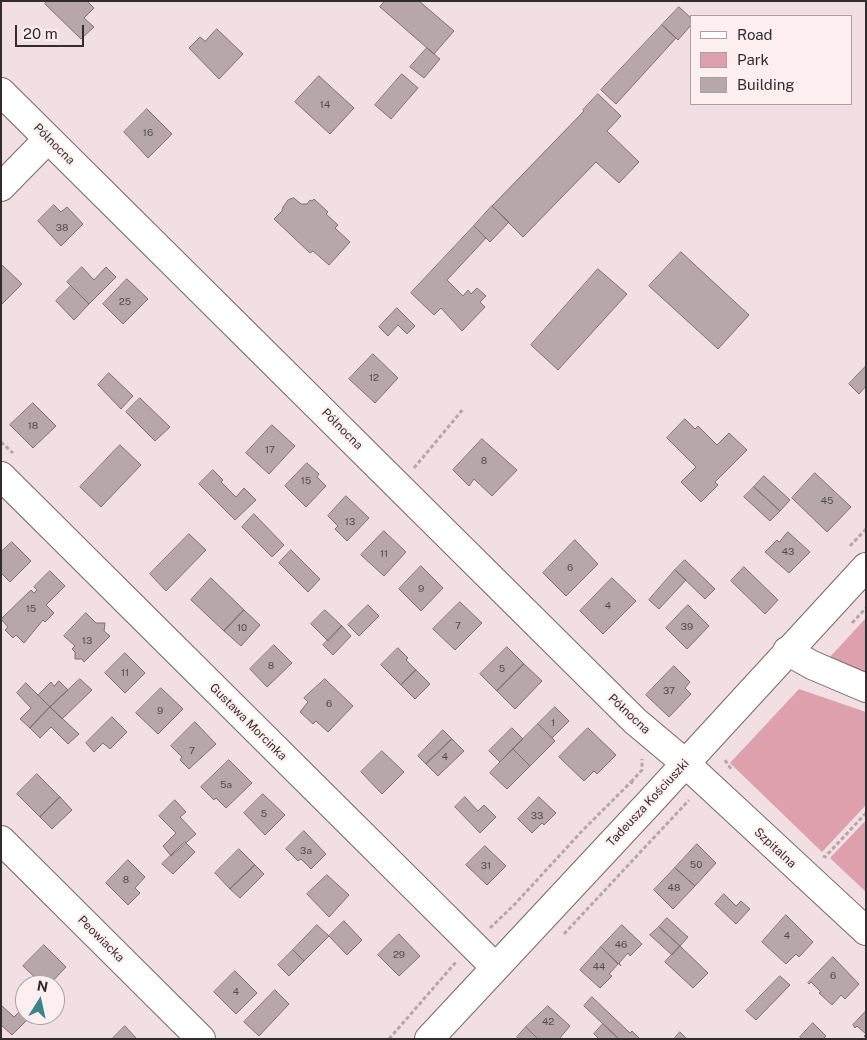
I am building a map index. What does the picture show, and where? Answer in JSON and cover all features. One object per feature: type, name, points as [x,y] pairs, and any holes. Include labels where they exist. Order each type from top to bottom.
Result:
[{"type":"street","name":"Północna","points":[[1,92],[635,721],[685,763]]},
{"type":"street","points":[[1,187],[48,139]]},
{"type":"street","name":"Gustawa Morcinka","points":[[1,476],[496,967]]},
{"type":"street","name":"Tadeusza Kościuszki","points":[[429,1039],[866,567]]},
{"type":"street","points":[[787,651],[812,665],[866,688]]},
{"type":"street","name":"Szpitalna","points":[[685,763],[863,925]]},
{"type":"street","name":"Peowiacka","points":[[1,840],[201,1039]]},
{"type":"path","points":[[399,486],[464,408]]},
{"type":"path","points":[[725,760],[738,775]]},
{"type":"path","points":[[818,850],[825,857],[866,813]]},
{"type":"green space","points":[[866,618],[866,675],[829,658]]},
{"type":"green space","points":[[799,689],[866,712],[866,805],[822,852],[730,763]]},
{"type":"green space","points":[[866,820],[866,892],[830,858]]},
{"type":"building","points":[[47,1],[87,1],[94,8],[84,18],[94,27],[81,39],[45,4]]},
{"type":"building","points":[[385,1],[419,1],[454,31],[434,54],[380,7]]},
{"type":"building","points":[[679,7],[690,17],[690,26],[678,40],[662,25]]},
{"type":"building","points":[[662,25],[676,38],[616,104],[601,90]]},
{"type":"building","points":[[217,29],[243,54],[219,79],[189,48],[200,37],[205,41]]},
{"type":"building","points":[[427,48],[440,59],[424,78],[410,67]]},
{"type":"building","points":[[402,74],[418,88],[391,119],[375,105]]},
{"type":"building","points":[[319,76],[354,108],[330,134],[295,102]]},
{"type":"building","points":[[598,94],[621,116],[607,131],[639,162],[619,183],[596,162],[523,237],[492,206],[584,111]]},
{"type":"building","points":[[147,109],[172,134],[148,158],[124,132]]},
{"type":"building","points":[[294,198],[301,204],[307,204],[310,200],[314,199],[338,225],[335,228],[350,242],[329,265],[313,251],[310,253],[274,219],[282,211],[288,200]]},
{"type":"building","points":[[54,205],[61,212],[67,207],[83,224],[61,246],[38,221]]},
{"type":"building","points":[[492,206],[509,222],[490,242],[474,226]]},
{"type":"building","points":[[474,226],[486,238],[447,280],[463,296],[468,290],[471,294],[477,288],[486,296],[480,302],[485,307],[462,331],[441,308],[434,315],[411,293]]},
{"type":"building","points":[[681,252],[749,315],[718,349],[649,286]]},
{"type":"building","points":[[1,264],[22,284],[1,305]]},
{"type":"building","points":[[82,267],[94,280],[106,267],[116,277],[89,304],[67,282]]},
{"type":"building","points":[[598,269],[627,294],[558,370],[531,345]]},
{"type":"building","points":[[127,279],[148,299],[123,324],[103,304]]},
{"type":"building","points":[[71,286],[89,304],[74,320],[56,301]]},
{"type":"building","points":[[397,308],[415,326],[407,334],[398,325],[388,336],[379,327]]},
{"type":"building","points":[[373,354],[398,378],[375,403],[349,379]]},
{"type":"building","points":[[866,366],[866,386],[859,394],[849,384]]},
{"type":"building","points":[[109,373],[133,396],[121,409],[98,385]]},
{"type":"building","points":[[140,398],[170,427],[155,441],[126,412]]},
{"type":"building","points":[[33,403],[56,426],[33,448],[10,425]]},
{"type":"building","points":[[685,419],[695,429],[698,426],[717,445],[729,433],[747,450],[715,482],[718,485],[701,502],[681,482],[696,467],[667,438]]},
{"type":"building","points":[[272,425],[295,446],[269,474],[246,453]]},
{"type":"building","points":[[482,439],[517,470],[492,496],[474,479],[469,486],[453,470]]},
{"type":"building","points":[[120,445],[141,465],[101,507],[80,487]]},
{"type":"building","points":[[307,463],[319,474],[317,477],[326,486],[306,507],[285,486]]},
{"type":"building","points":[[213,470],[223,480],[221,482],[236,497],[244,488],[256,500],[235,520],[199,484]]},
{"type":"building","points":[[815,473],[851,507],[827,532],[792,498]]},
{"type":"building","points":[[764,476],[790,500],[780,511],[754,487]]},
{"type":"building","points":[[754,487],[780,511],[770,521],[744,497]]},
{"type":"building","points":[[346,496],[369,518],[347,541],[335,529],[338,526],[328,516]]},
{"type":"building","points":[[254,514],[284,545],[272,557],[242,527]]},
{"type":"building","points":[[384,531],[406,552],[384,576],[361,555]]},
{"type":"building","points":[[788,532],[810,552],[789,573],[765,552],[777,540],[779,542]]},
{"type":"building","points":[[189,534],[206,550],[166,591],[150,574]]},
{"type":"building","points":[[575,540],[598,564],[566,596],[543,573]]},
{"type":"building","points":[[12,542],[31,561],[10,582],[1,573],[1,552]]},
{"type":"building","points":[[291,550],[320,579],[308,592],[279,563]]},
{"type":"building","points":[[685,560],[715,589],[705,599],[675,570]]},
{"type":"building","points":[[421,566],[443,588],[421,611],[399,589]]},
{"type":"building","points":[[744,567],[778,600],[765,614],[731,581]]},
{"type":"building","points":[[675,570],[686,580],[659,609],[649,600]]},
{"type":"building","points":[[50,571],[65,586],[46,605],[54,613],[45,622],[43,620],[24,643],[16,635],[13,638],[5,630],[8,627],[1,619],[31,590],[34,593],[37,590],[34,587]]},
{"type":"building","points":[[211,578],[244,610],[224,631],[191,600]]},
{"type":"building","points":[[612,578],[636,601],[603,634],[580,611]]},
{"type":"building","points":[[460,602],[482,623],[455,650],[433,629]]},
{"type":"building","points":[[368,605],[379,616],[359,636],[348,625]]},
{"type":"building","points":[[688,605],[709,626],[687,649],[666,628]]},
{"type":"building","points":[[244,610],[260,625],[241,646],[224,631]]},
{"type":"building","points":[[325,610],[342,626],[328,641],[311,624]]},
{"type":"building","points":[[86,613],[96,623],[105,623],[104,631],[110,636],[84,662],[82,659],[75,659],[75,652],[72,649],[75,646],[64,636]]},
{"type":"building","points":[[342,626],[351,636],[333,655],[323,645]]},
{"type":"building","points":[[274,645],[292,663],[267,687],[250,669]]},
{"type":"building","points":[[507,647],[524,664],[497,691],[480,674]]},
{"type":"building","points":[[398,648],[416,670],[401,685],[381,665]]},
{"type":"building","points":[[125,653],[145,673],[125,693],[105,673]]},
{"type":"building","points":[[524,664],[542,681],[515,709],[497,691]]},
{"type":"building","points":[[674,666],[690,682],[685,688],[691,694],[669,717],[646,695]]},
{"type":"building","points":[[416,670],[430,684],[415,699],[401,685]]},
{"type":"building","points":[[80,679],[92,690],[62,719],[50,707]]},
{"type":"building","points":[[325,679],[353,706],[328,732],[316,721],[313,724],[300,712],[308,702],[304,698]]},
{"type":"building","points":[[59,681],[68,690],[50,707],[38,695],[51,682],[54,686]]},
{"type":"building","points":[[26,683],[50,707],[30,728],[20,719],[31,708],[17,693]]},
{"type":"building","points":[[161,688],[183,709],[158,734],[136,713]]},
{"type":"building","points":[[50,707],[79,734],[68,744],[51,727],[40,738],[30,728]]},
{"type":"building","points":[[555,707],[569,721],[552,738],[538,724]]},
{"type":"building","points":[[112,717],[127,732],[110,749],[103,743],[94,752],[86,743]]},
{"type":"building","points":[[195,722],[216,744],[189,769],[180,760],[182,757],[171,746]]},
{"type":"building","points":[[538,724],[555,741],[530,766],[513,749]]},
{"type":"building","points":[[512,728],[523,739],[500,762],[489,751]]},
{"type":"building","points":[[588,728],[616,755],[597,774],[594,771],[584,781],[559,757]]},
{"type":"building","points":[[443,730],[452,739],[426,764],[418,756]]},
{"type":"building","points":[[452,739],[464,751],[438,776],[426,764]]},
{"type":"building","points":[[513,749],[530,766],[507,789],[490,773]]},
{"type":"building","points":[[382,751],[404,772],[382,794],[361,772]]},
{"type":"building","points":[[229,760],[252,783],[226,808],[216,798],[214,800],[201,787]]},
{"type":"building","points":[[37,774],[60,797],[40,817],[17,794]]},
{"type":"building","points":[[263,794],[285,815],[265,835],[244,813]]},
{"type":"building","points":[[60,797],[72,810],[52,829],[40,817]]},
{"type":"building","points":[[465,797],[478,811],[484,805],[496,817],[480,833],[455,807]]},
{"type":"building","points":[[539,797],[556,813],[544,825],[542,823],[532,833],[518,819]]},
{"type":"building","points":[[175,800],[186,812],[180,817],[196,834],[171,856],[163,846],[176,833],[159,816]]},
{"type":"building","points":[[304,831],[326,854],[311,869],[301,859],[298,861],[286,849]]},
{"type":"building","points":[[185,842],[195,852],[173,874],[162,864]]},
{"type":"building","points":[[697,844],[716,863],[695,886],[675,868]]},
{"type":"building","points":[[485,846],[506,866],[487,885],[466,865]]},
{"type":"building","points":[[239,849],[255,865],[230,889],[215,873]]},
{"type":"building","points":[[128,860],[145,877],[135,888],[140,893],[128,905],[106,883]]},
{"type":"building","points":[[255,865],[264,874],[240,898],[230,889]]},
{"type":"building","points":[[675,868],[695,886],[673,909],[654,890]]},
{"type":"building","points":[[327,875],[349,895],[329,917],[307,894]]},
{"type":"building","points":[[724,894],[736,906],[741,901],[750,909],[736,924],[715,904]]},
{"type":"building","points":[[786,915],[813,942],[799,957],[796,954],[786,964],[762,942]]},
{"type":"building","points":[[667,918],[688,937],[680,946],[659,927]]},
{"type":"building","points":[[344,921],[362,940],[347,955],[329,936]]},
{"type":"building","points":[[317,925],[329,936],[304,961],[293,950]]},
{"type":"building","points":[[622,925],[642,944],[630,956],[628,953],[619,963],[621,966],[601,947]]},
{"type":"building","points":[[659,927],[680,946],[672,955],[650,935]]},
{"type":"building","points":[[399,934],[420,956],[399,976],[378,955]]},
{"type":"building","points":[[44,945],[66,967],[58,975],[32,975],[23,966]]},
{"type":"building","points":[[680,946],[708,973],[693,988],[665,962]]},
{"type":"building","points":[[601,947],[618,964],[609,974],[612,976],[600,988],[580,970]]},
{"type":"building","points":[[293,950],[304,961],[289,976],[278,965]]},
{"type":"building","points":[[833,957],[859,984],[845,999],[841,995],[832,1005],[819,993],[821,992],[811,982],[808,983]]},
{"type":"building","points":[[235,971],[257,993],[236,1014],[214,992]]},
{"type":"building","points":[[780,976],[790,985],[756,1020],[746,1011]]},
{"type":"building","points":[[275,990],[289,1004],[259,1036],[244,1022]]},
{"type":"building","points":[[592,997],[630,1033],[632,1031],[640,1039],[619,1039],[584,1006]]},
{"type":"building","points":[[1,1005],[15,1016],[15,1025],[22,1025],[12,1035],[1,1025]]},
{"type":"building","points":[[548,1006],[570,1026],[559,1039],[538,1039],[526,1027]]},
{"type":"building","points":[[866,1011],[866,1034],[853,1025]]},
{"type":"building","points":[[813,1023],[826,1036],[823,1039],[803,1039],[800,1037]]},
{"type":"building","points":[[603,1024],[619,1039],[599,1039],[594,1034]]},
{"type":"building","points":[[125,1026],[137,1039],[112,1039]]},
{"type":"building","points":[[526,1027],[538,1039],[518,1039],[517,1037]]},
{"type":"building","points":[[680,1032],[687,1039],[674,1039]]}]
